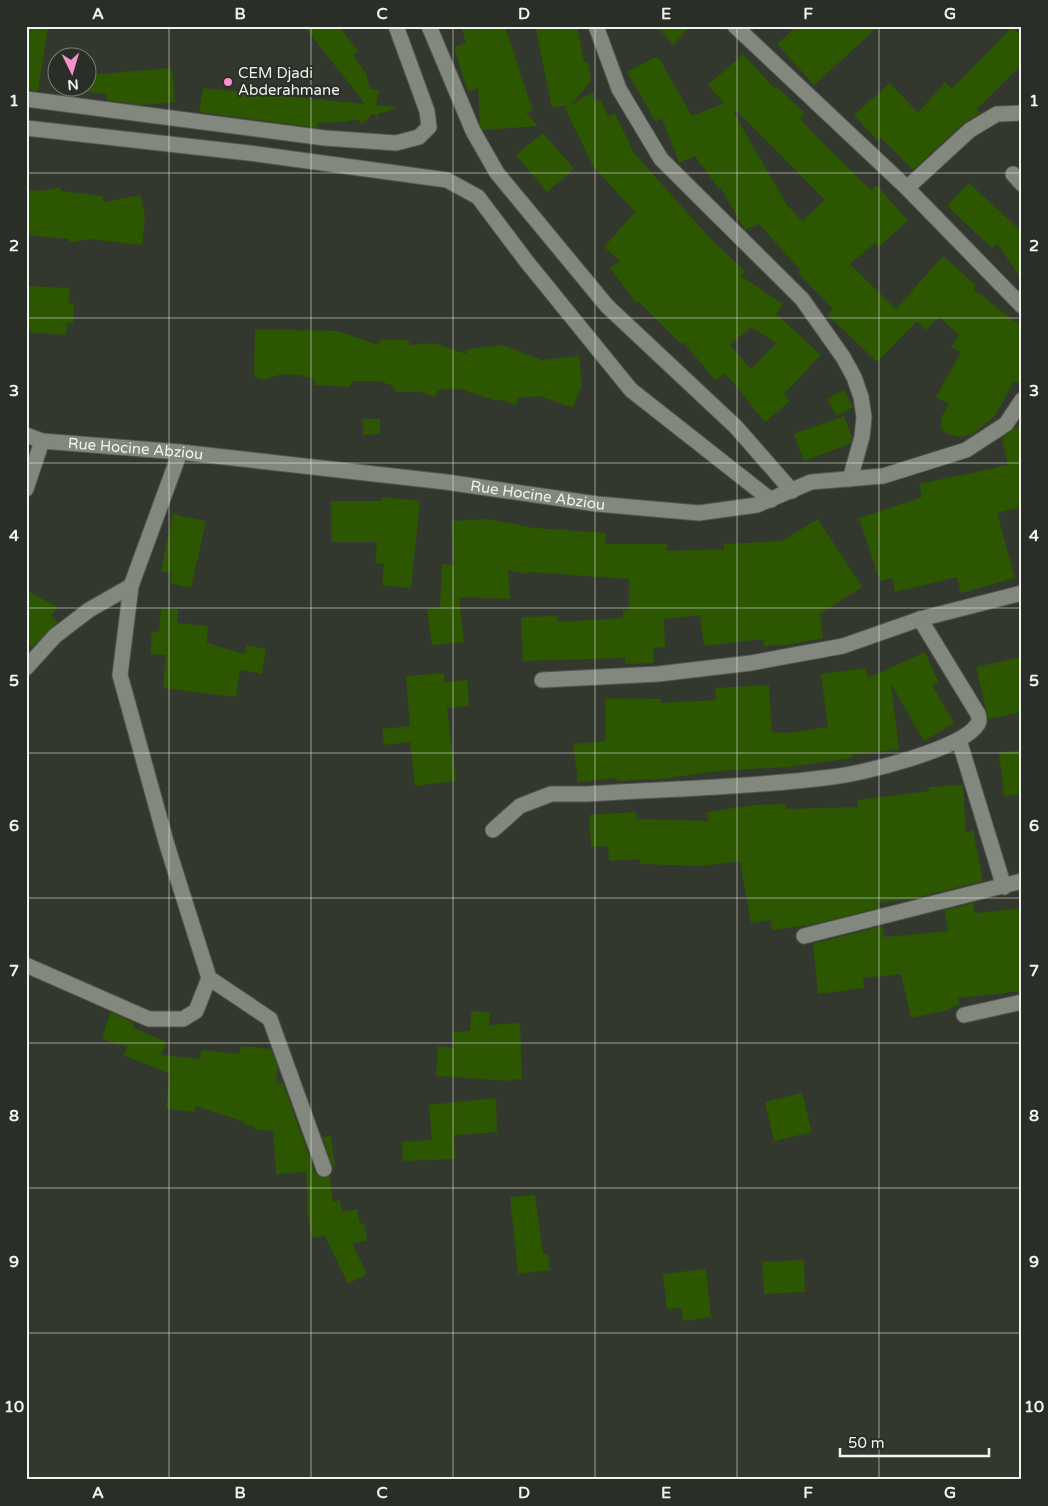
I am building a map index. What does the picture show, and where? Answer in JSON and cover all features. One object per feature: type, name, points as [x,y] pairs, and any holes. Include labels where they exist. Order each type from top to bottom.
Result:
[{"type":"street","points":[[26,99],[325,138],[396,143],[420,137],[429,127],[427,111],[396,26]]},
{"type":"street","points":[[429,26],[473,131],[497,173],[607,306],[736,427],[792,491]]},
{"type":"street","points":[[596,26],[618,89],[661,159],[802,299],[843,357],[854,377],[861,397],[864,417],[862,437],[850,479]]},
{"type":"street","points":[[735,26],[907,188],[1022,306]]},
{"type":"street","points":[[907,188],[970,130],[997,114],[1022,113]]},
{"type":"street","points":[[26,128],[249,153],[447,180],[478,198],[527,262],[631,390],[771,500]]},
{"type":"street","name":"Rue Hocine Abziou","points":[[26,436],[42,441],[180,452],[446,482],[597,504],[699,513],[757,505],[811,482],[883,476],[966,450],[1006,424],[1022,400]]},
{"type":"street","points":[[26,488],[42,441]]},
{"type":"street","points":[[180,452],[131,586],[120,675],[167,844],[209,978],[270,1019],[324,1169]]},
{"type":"street","points":[[26,668],[55,636],[89,610],[131,586]]},
{"type":"street","points":[[542,680],[658,674],[751,663],[843,646],[920,619],[1022,593]]},
{"type":"street","points":[[493,830],[520,806],[551,794],[588,794],[833,777],[902,762],[959,740],[977,726],[978,714],[920,619]]},
{"type":"street","points":[[959,740],[1004,887]]},
{"type":"street","points":[[804,936],[1022,881]]},
{"type":"street","points":[[26,965],[148,1019],[183,1019],[196,1011],[209,978]]},
{"type":"street","points":[[964,1015],[1022,1002]]},
{"type":"building","points":[[26,26],[48,28],[38,91],[26,90]]},
{"type":"building","points":[[304,26],[339,26],[358,51],[353,55],[366,73],[370,89],[379,90],[376,105],[396,107],[396,109],[377,114],[379,120],[374,114],[371,115],[362,125],[357,119],[345,122],[318,123],[318,128],[199,112],[203,88],[365,104]]},
{"type":"building","points":[[461,26],[505,26],[533,111],[526,112],[538,126],[483,130],[480,124],[478,88],[468,92],[454,47],[466,43]]},
{"type":"building","points":[[535,26],[577,26],[584,62],[588,61],[591,81],[571,105],[593,92],[594,102],[600,99],[608,116],[615,113],[634,153],[710,238],[745,271],[741,276],[783,304],[776,314],[821,355],[784,394],[790,401],[765,422],[725,373],[716,381],[683,342],[681,344],[638,301],[636,303],[610,268],[620,261],[604,247],[635,212],[593,166],[565,108],[569,105],[552,108]],"holes":[[[751,327],[776,343],[751,369],[730,345]]]},
{"type":"building","points":[[656,26],[690,26],[673,45]]},
{"type":"building","points":[[797,26],[879,26],[814,85],[777,44]]},
{"type":"building","points":[[1012,27],[1022,36],[1022,64],[976,110],[980,113],[964,123],[913,170],[881,138],[878,141],[854,115],[890,83],[918,113],[945,82],[952,89]]},
{"type":"building","points":[[743,54],[775,89],[777,87],[805,113],[800,119],[838,158],[871,190],[877,185],[908,221],[878,247],[875,243],[850,264],[896,309],[943,256],[976,285],[973,289],[1022,327],[1022,385],[1014,381],[995,416],[973,434],[959,437],[950,435],[942,429],[941,418],[949,404],[936,397],[961,352],[951,347],[959,335],[939,317],[926,330],[917,321],[877,362],[827,314],[833,309],[797,272],[800,270],[759,224],[745,230],[721,188],[719,189],[695,156],[679,163],[662,118],[656,122],[627,72],[653,58],[659,58],[692,116],[724,103],[708,85]],"holes":[[[737,111],[825,200],[802,221],[787,205],[734,113]]]},
{"type":"building","points":[[172,68],[175,102],[142,105],[107,100],[106,94],[98,93],[98,74]]},
{"type":"building","points":[[543,133],[574,169],[547,192],[516,155]]},
{"type":"building","points":[[969,183],[1022,232],[1022,280],[997,243],[992,248],[947,206]]},
{"type":"building","points":[[60,187],[61,191],[102,196],[104,202],[140,195],[145,216],[142,245],[88,239],[69,243],[69,239],[26,235],[26,190],[41,191]]},
{"type":"building","points":[[26,286],[70,288],[69,303],[74,303],[73,323],[67,323],[66,335],[26,331]]},
{"type":"building","points":[[255,329],[338,331],[378,345],[380,340],[408,340],[410,345],[434,343],[466,354],[468,349],[502,345],[542,360],[579,356],[582,384],[573,408],[540,396],[518,398],[516,405],[460,389],[438,390],[435,397],[421,392],[395,392],[393,386],[380,381],[352,381],[350,387],[315,385],[314,379],[300,375],[282,374],[263,380],[254,377]]},
{"type":"building","points":[[844,390],[853,407],[836,416],[827,399]]},
{"type":"building","points":[[844,416],[852,437],[850,444],[804,461],[794,434]]},
{"type":"building","points":[[363,419],[380,419],[380,434],[363,435]]},
{"type":"building","points":[[1022,426],[1022,507],[997,513],[1015,578],[961,593],[957,577],[895,592],[892,578],[880,581],[859,518],[922,497],[919,484],[1008,465],[1002,438],[1015,428]]},
{"type":"building","points":[[382,497],[420,501],[411,588],[382,585],[384,564],[375,563],[377,542],[331,542],[331,501],[382,501]]},
{"type":"building","points":[[173,514],[206,521],[191,588],[170,583],[172,574],[161,571]]},
{"type":"building","points":[[489,519],[534,528],[606,533],[605,544],[667,544],[667,551],[724,549],[724,544],[782,541],[818,519],[862,587],[820,614],[823,638],[787,645],[764,646],[763,639],[704,646],[700,615],[664,619],[665,647],[653,648],[654,663],[625,664],[625,658],[523,661],[521,617],[558,616],[558,622],[623,618],[623,610],[629,610],[629,579],[529,572],[528,574],[508,570],[510,599],[459,597],[464,642],[432,645],[427,609],[440,608],[442,564],[454,565],[451,521]]},
{"type":"building","points":[[26,590],[57,607],[51,616],[58,622],[32,647],[26,643]]},
{"type":"building","points":[[161,608],[178,610],[177,623],[208,626],[207,643],[245,654],[246,645],[266,649],[262,674],[240,670],[236,697],[163,688],[166,655],[150,654],[152,631],[159,632]]},
{"type":"building","points":[[925,652],[939,683],[932,685],[954,723],[924,741],[891,684],[899,749],[851,755],[852,758],[788,767],[718,771],[661,779],[617,781],[616,778],[578,782],[573,744],[605,741],[606,698],[661,699],[661,703],[716,700],[715,688],[769,685],[772,732],[786,733],[828,727],[821,674],[866,668],[868,678]]},
{"type":"building","points":[[1022,657],[1022,712],[988,719],[976,667]]},
{"type":"building","points":[[444,673],[445,682],[467,680],[469,706],[447,708],[456,781],[415,786],[410,742],[384,745],[382,729],[410,726],[406,676]]},
{"type":"building","points":[[1022,750],[1022,794],[1004,796],[999,753]]},
{"type":"building","points":[[963,785],[966,832],[973,830],[983,881],[911,899],[878,903],[879,908],[810,925],[772,930],[770,920],[751,923],[740,861],[702,866],[640,864],[640,859],[609,861],[608,846],[591,847],[589,815],[636,812],[637,819],[708,821],[707,812],[755,805],[785,804],[786,809],[858,807],[857,800],[929,791],[929,787]]},
{"type":"building","points":[[973,903],[975,913],[1022,908],[1022,991],[958,998],[960,1005],[949,1008],[949,1010],[911,1018],[901,974],[863,978],[864,988],[818,994],[813,944],[882,926],[884,937],[948,931],[945,910]]},
{"type":"building","points":[[471,1011],[490,1012],[489,1025],[520,1023],[522,1079],[510,1081],[436,1076],[438,1046],[454,1048],[453,1032],[470,1031]]},
{"type":"building","points":[[110,1012],[134,1023],[133,1028],[167,1042],[161,1055],[200,1059],[201,1050],[240,1054],[241,1046],[271,1049],[278,1068],[276,1083],[283,1083],[315,1173],[322,1178],[330,1176],[333,1202],[340,1200],[342,1212],[357,1209],[360,1224],[364,1223],[367,1241],[352,1243],[367,1274],[348,1284],[325,1236],[312,1238],[306,1206],[308,1206],[306,1172],[276,1174],[273,1131],[254,1129],[254,1126],[244,1125],[245,1122],[195,1106],[195,1112],[166,1109],[170,1074],[123,1055],[128,1047],[102,1039]]},
{"type":"building","points":[[802,1093],[812,1132],[774,1141],[765,1102]]},
{"type":"building","points":[[496,1098],[497,1132],[454,1135],[455,1159],[403,1161],[402,1142],[432,1140],[429,1105]]},
{"type":"building","points":[[331,1136],[335,1166],[333,1167],[322,1137]]},
{"type":"building","points":[[535,1195],[543,1254],[548,1254],[550,1270],[518,1274],[510,1197]]},
{"type":"building","points":[[804,1260],[805,1292],[764,1294],[762,1262]]},
{"type":"building","points":[[706,1269],[711,1317],[683,1321],[681,1308],[667,1309],[663,1274]]},
{"type":"place","name":"CEM Djadi Abderahmane","points":[[228,82]]}]
